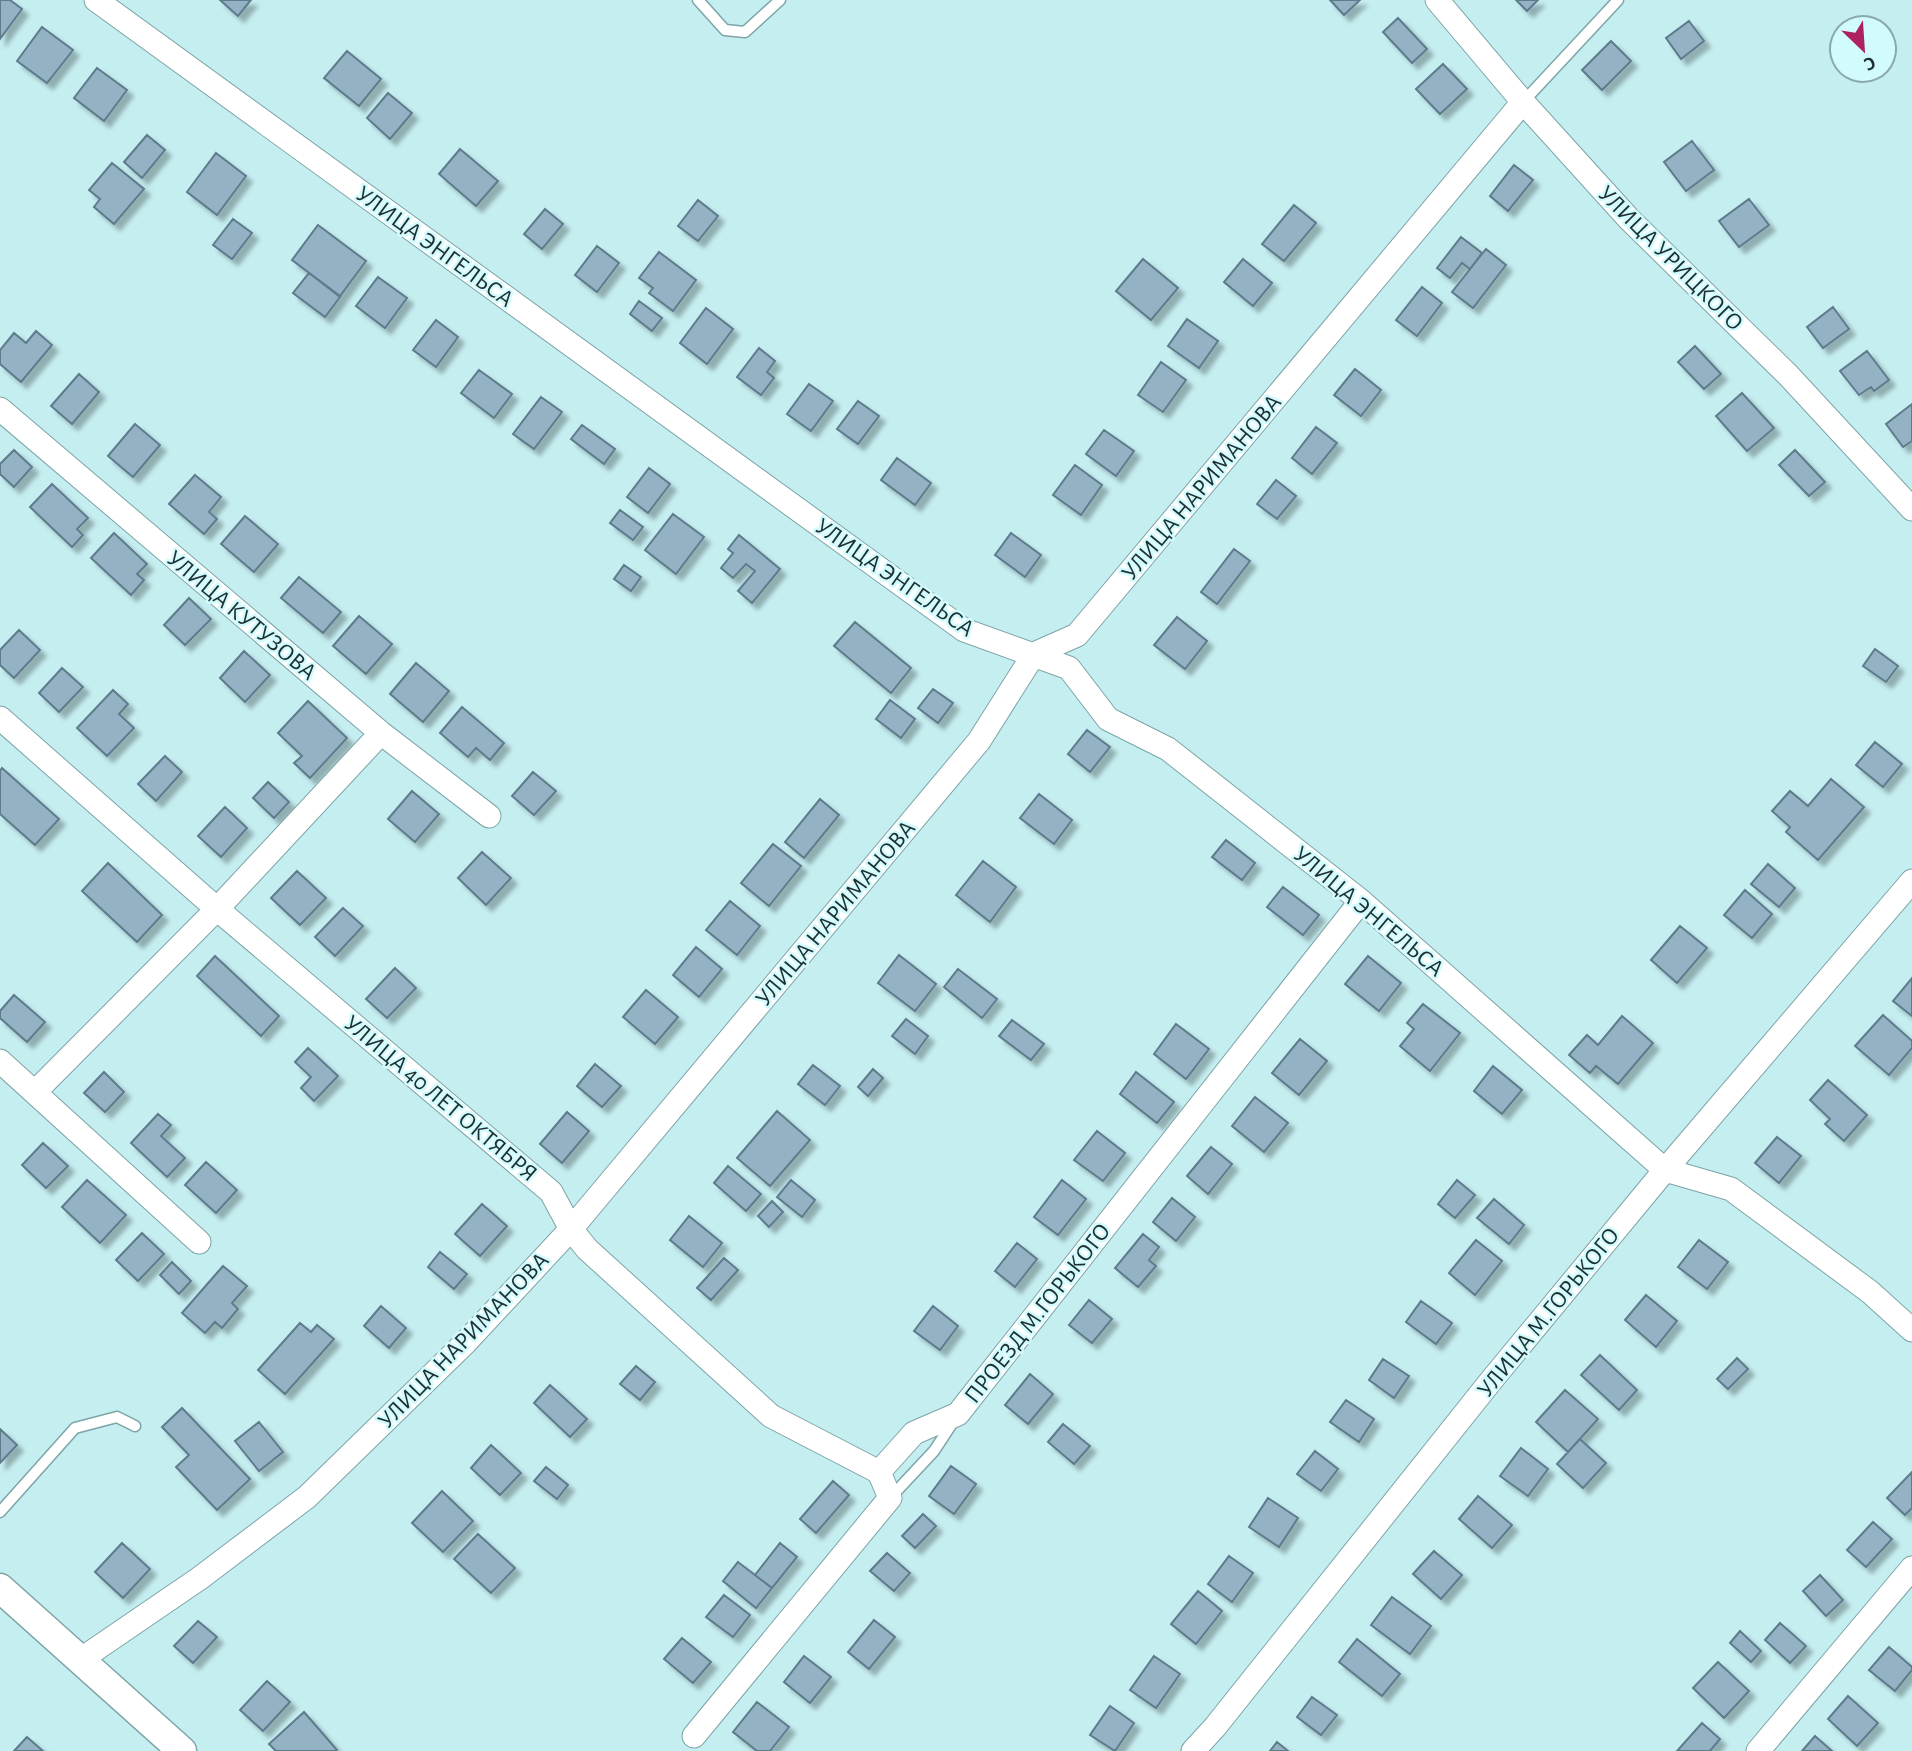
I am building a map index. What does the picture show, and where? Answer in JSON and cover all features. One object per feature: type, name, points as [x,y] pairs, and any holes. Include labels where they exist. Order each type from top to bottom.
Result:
[{"type":"street","name":"УЛИЦА ЭНГЕЛЬСА","points":[[96,0],[964,630],[1069,668],[1108,719],[1168,749],[1361,901],[1665,1170],[1731,1189],[1870,1292],[1912,1330]]},
{"type":"street","name":"УЛИЦА УРИЦКОГО","points":[[1437,0],[1523,102],[1629,219],[1789,376],[1912,509]]},
{"type":"street","name":"УЛИЦА НАРИМАНОВА","points":[[80,1660],[200,1578],[307,1497],[467,1342],[571,1229],[979,741],[1034,654],[1077,635],[1523,102]]},
{"type":"street","name":"УЛИЦА КУТУЗОВА","points":[[0,409],[380,733],[489,816]]},
{"type":"street","name":"УЛИЦА 40 ЛЕТ ОКТЯБРЯ","points":[[0,718],[217,909],[551,1192],[571,1229],[587,1249],[771,1416],[879,1472]]},
{"type":"street","points":[[35,1092],[217,909],[380,733]]},
{"type":"street","name":"УЛИЦА М.ГОРЬКОГО","points":[[1193,1751],[1490,1382],[1665,1170],[1912,881]]},
{"type":"street","name":"ПРОЕЗД М.ГОРЬКОГО","points":[[879,1472],[914,1433],[958,1414],[1361,901]]},
{"type":"street","points":[[0,1061],[199,1241]]},
{"type":"street","points":[[694,1736],[890,1499],[879,1472]]},
{"type":"street","points":[[1758,1751],[1912,1568]]},
{"type":"street","points":[[0,1588],[182,1751]]},
{"type":"lane","points":[[698,0],[725,30],[745,32],[780,0]]},
{"type":"lane","points":[[1523,102],[1618,0]]},
{"type":"lane","points":[[890,1499],[934,1451],[958,1414]]},
{"type":"lane","points":[[0,1512],[75,1428],[117,1417],[135,1426]]},
{"type":"building","points":[[0,0],[10,0],[22,9],[0,39]]},
{"type":"building","points":[[220,0],[251,0],[238,16]]},
{"type":"building","points":[[1330,0],[1360,0],[1344,15]]},
{"type":"building","points":[[1516,0],[1538,0],[1527,11]]},
{"type":"building","points":[[1398,18],[1427,49],[1412,63],[1383,32]]},
{"type":"building","points":[[1689,21],[1704,41],[1681,59],[1666,38]]},
{"type":"building","points":[[42,27],[73,50],[47,83],[17,61]]},
{"type":"building","points":[[1611,41],[1631,61],[1602,90],[1582,70]]},
{"type":"building","points":[[347,51],[381,79],[359,106],[324,78]]},
{"type":"building","points":[[1443,64],[1467,89],[1440,114],[1416,89]]},
{"type":"building","points":[[97,68],[127,90],[104,121],[74,98]]},
{"type":"building","points":[[388,93],[412,113],[390,139],[367,118]]},
{"type":"building","points":[[147,135],[165,150],[142,178],[124,162]]},
{"type":"building","points":[[1692,141],[1714,170],[1686,191],[1664,162]]},
{"type":"building","points":[[460,149],[498,181],[476,206],[439,174]]},
{"type":"building","points":[[216,153],[246,176],[217,215],[187,192]]},
{"type":"building","points":[[112,163],[144,189],[114,224],[94,207],[100,199],[89,190]]},
{"type":"building","points":[[1514,165],[1533,180],[1508,211],[1490,196]]},
{"type":"building","points":[[1749,199],[1769,225],[1739,247],[1719,221]]},
{"type":"building","points":[[698,200],[718,216],[698,241],[678,226]]},
{"type":"building","points":[[1294,205],[1316,223],[1284,261],[1262,244]]},
{"type":"building","points":[[545,209],[563,224],[542,249],[524,234]]},
{"type":"building","points":[[233,219],[252,233],[232,259],[213,245]]},
{"type":"building","points":[[318,225],[366,261],[340,296],[292,260]]},
{"type":"building","points":[[1461,237],[1482,253],[1470,269],[1462,263],[1450,278],[1437,268]]},
{"type":"building","points":[[597,246],[619,263],[597,292],[575,275]]},
{"type":"building","points":[[1486,249],[1506,265],[1473,308],[1452,292]]},
{"type":"building","points":[[659,252],[696,280],[673,311],[649,293],[653,288],[639,278]]},
{"type":"building","points":[[1143,259],[1178,288],[1151,320],[1116,291]]},
{"type":"building","points":[[1243,259],[1272,283],[1253,306],[1224,282]]},
{"type":"building","points":[[309,273],[340,297],[325,317],[293,293]]},
{"type":"building","points":[[378,277],[407,298],[385,328],[356,306]]},
{"type":"building","points":[[1422,287],[1442,303],[1417,336],[1396,320]]},
{"type":"building","points":[[639,301],[662,318],[652,331],[630,314]]},
{"type":"building","points":[[1833,307],[1849,329],[1823,348],[1807,327]]},
{"type":"building","points":[[706,308],[733,329],[707,364],[680,343]]},
{"type":"building","points":[[1187,319],[1218,341],[1199,368],[1168,346]]},
{"type":"building","points":[[436,320],[458,337],[436,367],[413,350]]},
{"type":"building","points":[[36,331],[52,345],[21,382],[0,364],[0,350],[14,333],[26,343]]},
{"type":"building","points":[[1695,346],[1721,374],[1704,389],[1678,362]]},
{"type":"building","points":[[759,348],[775,361],[767,372],[774,378],[761,395],[737,377]]},
{"type":"building","points":[[1867,351],[1889,380],[1874,391],[1871,387],[1859,395],[1840,371]]},
{"type":"building","points":[[1161,362],[1186,380],[1163,412],[1138,395]]},
{"type":"building","points":[[1355,369],[1381,390],[1361,416],[1334,395]]},
{"type":"building","points":[[479,370],[512,394],[494,418],[461,393]]},
{"type":"building","points":[[79,374],[99,392],[72,424],[51,406]]},
{"type":"building","points":[[809,384],[833,401],[811,431],[787,414]]},
{"type":"building","points":[[1742,393],[1774,428],[1747,451],[1716,416]]},
{"type":"building","points":[[541,397],[562,412],[534,449],[513,434]]},
{"type":"building","points":[[858,401],[879,416],[858,444],[837,429]]},
{"type":"building","points":[[1912,404],[1912,441],[1903,447],[1886,424]]},
{"type":"building","points":[[135,424],[160,445],[133,477],[108,456]]},
{"type":"building","points":[[582,425],[615,449],[604,464],[571,439]]},
{"type":"building","points":[[1316,427],[1337,443],[1312,474],[1292,458]]},
{"type":"building","points":[[1104,430],[1134,451],[1116,476],[1086,454]]},
{"type":"building","points":[[14,450],[32,467],[14,487],[0,474],[0,464]]},
{"type":"building","points":[[1795,450],[1825,482],[1809,496],[1779,465]]},
{"type":"building","points":[[897,458],[931,483],[915,505],[881,480]]},
{"type":"building","points":[[1075,465],[1102,485],[1081,515],[1053,495]]},
{"type":"building","points":[[649,468],[670,484],[648,513],[627,497]]},
{"type":"building","points":[[195,475],[221,497],[209,512],[217,519],[204,534],[169,504]]},
{"type":"building","points":[[1276,480],[1296,496],[1277,519],[1257,504]]},
{"type":"building","points":[[52,484],[88,518],[77,529],[83,535],[72,547],[30,507]]},
{"type":"building","points":[[620,510],[643,527],[633,540],[610,523]]},
{"type":"building","points":[[673,514],[704,537],[676,574],[645,550]]},
{"type":"building","points":[[245,516],[278,544],[254,572],[221,544]]},
{"type":"building","points":[[114,533],[147,564],[137,574],[144,580],[131,595],[91,558]]},
{"type":"building","points":[[1011,533],[1041,555],[1025,577],[995,555]]},
{"type":"building","points":[[739,535],[780,569],[752,603],[738,591],[755,571],[746,564],[733,578],[721,568],[733,553],[728,549]]},
{"type":"building","points":[[1234,549],[1250,561],[1217,604],[1201,592]]},
{"type":"building","points":[[624,565],[641,577],[631,591],[614,579]]},
{"type":"building","points":[[299,577],[341,612],[323,633],[281,598]]},
{"type":"building","points":[[189,598],[211,619],[185,645],[164,625]]},
{"type":"building","points":[[359,616],[392,644],[366,674],[333,646]]},
{"type":"building","points":[[1177,617],[1207,641],[1185,669],[1154,645]]},
{"type":"building","points":[[855,622],[911,668],[891,693],[834,646]]},
{"type":"building","points":[[19,630],[40,650],[14,678],[0,665],[0,650]]},
{"type":"building","points":[[1875,649],[1898,666],[1886,682],[1863,666]]},
{"type":"building","points":[[244,651],[270,675],[245,702],[220,678]]},
{"type":"building","points":[[416,663],[449,691],[423,722],[390,694]]},
{"type":"building","points":[[62,668],[83,687],[59,712],[39,693]]},
{"type":"building","points":[[933,689],[953,703],[938,723],[918,708]]},
{"type":"building","points":[[113,690],[128,704],[119,714],[134,728],[107,756],[77,728]]},
{"type":"building","points":[[890,700],[915,719],[901,738],[876,719]]},
{"type":"building","points":[[308,701],[347,738],[310,778],[294,763],[302,756],[278,733]]},
{"type":"building","points":[[462,707],[504,743],[490,760],[476,748],[468,757],[440,733]]},
{"type":"building","points":[[1087,730],[1110,747],[1090,772],[1068,754]]},
{"type":"building","points":[[1875,742],[1902,764],[1883,787],[1856,765]]},
{"type":"building","points":[[165,756],[182,772],[156,801],[138,784]]},
{"type":"building","points":[[2,768],[59,819],[35,845],[0,814]]},
{"type":"building","points":[[533,772],[556,791],[534,815],[512,796]]},
{"type":"building","points":[[1831,779],[1864,807],[1818,860],[1786,832],[1790,827],[1772,811],[1790,791],[1808,806]]},
{"type":"building","points":[[268,782],[289,802],[274,818],[253,798]]},
{"type":"building","points":[[412,791],[439,814],[415,842],[388,819]]},
{"type":"building","points":[[1039,794],[1072,820],[1054,844],[1020,818]]},
{"type":"building","points":[[820,799],[839,815],[804,858],[785,842]]},
{"type":"building","points":[[225,807],[247,828],[221,857],[198,836]]},
{"type":"building","points":[[1226,840],[1255,863],[1242,880],[1212,857]]},
{"type":"building","points":[[773,844],[801,866],[769,906],[741,883]]},
{"type":"building","points":[[482,852],[511,878],[486,905],[458,878]]},
{"type":"building","points":[[983,861],[1016,887],[990,922],[956,895]]},
{"type":"building","points":[[108,863],[162,915],[137,942],[82,891]]},
{"type":"building","points":[[1768,864],[1795,888],[1779,907],[1751,884]]},
{"type":"building","points":[[297,871],[326,898],[300,925],[271,898]]},
{"type":"building","points":[[1283,887],[1319,915],[1303,935],[1267,907]]},
{"type":"building","points":[[1745,890],[1772,914],[1752,938],[1724,915]]},
{"type":"building","points":[[730,901],[760,926],[737,955],[706,930]]},
{"type":"building","points":[[343,908],[363,926],[335,956],[315,937]]},
{"type":"building","points":[[1680,926],[1707,948],[1677,983],[1651,960]]},
{"type":"building","points":[[696,947],[722,969],[699,997],[673,975]]},
{"type":"building","points":[[899,955],[936,984],[915,1011],[878,983]]},
{"type":"building","points":[[215,956],[279,1016],[261,1036],[197,976]]},
{"type":"building","points":[[1368,956],[1401,983],[1379,1011],[1345,984]]},
{"type":"building","points":[[395,968],[416,988],[387,1018],[366,999]]},
{"type":"building","points":[[958,969],[997,999],[982,1018],[944,987]]},
{"type":"building","points":[[1912,978],[1912,1016],[1893,1001]]},
{"type":"building","points":[[646,990],[678,1017],[655,1044],[623,1017]]},
{"type":"building","points":[[14,995],[45,1022],[27,1042],[0,1018],[0,1011]]},
{"type":"building","points":[[1423,1004],[1460,1033],[1430,1071],[1400,1046],[1414,1029],[1407,1023]]},
{"type":"building","points":[[1883,1015],[1912,1041],[1912,1048],[1889,1075],[1855,1046]]},
{"type":"building","points":[[1622,1016],[1653,1043],[1618,1084],[1596,1066],[1590,1073],[1569,1055],[1587,1035],[1598,1045]]},
{"type":"building","points":[[906,1019],[928,1036],[915,1054],[892,1036]]},
{"type":"building","points":[[1012,1020],[1044,1044],[1031,1060],[999,1036]]},
{"type":"building","points":[[1176,1024],[1209,1049],[1186,1079],[1154,1054]]},
{"type":"building","points":[[1300,1039],[1327,1061],[1299,1095],[1272,1073]]},
{"type":"building","points":[[308,1048],[338,1076],[314,1101],[301,1088],[311,1077],[295,1062]]},
{"type":"building","points":[[595,1064],[621,1086],[602,1107],[577,1086]]},
{"type":"building","points":[[813,1065],[840,1086],[825,1105],[798,1084]]},
{"type":"building","points":[[1493,1066],[1522,1090],[1502,1114],[1474,1091]]},
{"type":"building","points":[[873,1069],[883,1078],[868,1096],[858,1087]]},
{"type":"building","points":[[104,1072],[124,1092],[105,1112],[84,1093]]},
{"type":"building","points":[[1136,1072],[1174,1102],[1157,1123],[1120,1094]]},
{"type":"building","points":[[1828,1080],[1867,1115],[1844,1141],[1825,1124],[1830,1119],[1810,1100]]},
{"type":"building","points":[[1255,1097],[1288,1123],[1264,1152],[1232,1126]]},
{"type":"building","points":[[777,1111],[810,1140],[770,1186],[737,1158]]},
{"type":"building","points":[[567,1112],[589,1131],[562,1163],[540,1144]]},
{"type":"building","points":[[158,1114],[171,1125],[161,1136],[185,1158],[167,1177],[131,1143]]},
{"type":"building","points":[[1097,1131],[1125,1153],[1103,1181],[1074,1160]]},
{"type":"building","points":[[1777,1137],[1801,1156],[1779,1183],[1755,1163]]},
{"type":"building","points":[[43,1143],[68,1166],[46,1188],[22,1165]]},
{"type":"building","points":[[1211,1147],[1232,1164],[1208,1194],[1187,1176]]},
{"type":"building","points":[[206,1162],[237,1190],[216,1213],[185,1185]]},
{"type":"building","points":[[728,1166],[761,1194],[746,1211],[714,1183]]},
{"type":"building","points":[[87,1180],[126,1215],[100,1243],[62,1207]]},
{"type":"building","points":[[791,1180],[815,1200],[802,1217],[777,1197]]},
{"type":"building","points":[[1062,1180],[1086,1199],[1058,1235],[1034,1217]]},
{"type":"building","points":[[1457,1180],[1475,1195],[1455,1218],[1438,1204]]},
{"type":"building","points":[[1172,1198],[1195,1217],[1176,1241],[1153,1222]]},
{"type":"building","points":[[1494,1199],[1524,1225],[1509,1244],[1477,1218]]},
{"type":"building","points":[[772,1201],[783,1212],[769,1227],[758,1216]]},
{"type":"building","points":[[482,1204],[507,1226],[480,1256],[455,1234]]},
{"type":"building","points":[[689,1216],[722,1243],[703,1267],[670,1240]]},
{"type":"building","points":[[142,1233],[164,1254],[138,1281],[116,1260]]},
{"type":"building","points":[[1143,1234],[1159,1247],[1149,1260],[1156,1266],[1138,1287],[1115,1268]]},
{"type":"building","points":[[1476,1240],[1502,1261],[1475,1295],[1449,1273]]},
{"type":"building","points":[[1699,1240],[1728,1262],[1707,1289],[1678,1267]]},
{"type":"building","points":[[1017,1243],[1037,1259],[1015,1287],[995,1271]]},
{"type":"building","points":[[440,1252],[467,1274],[454,1289],[428,1267]]},
{"type":"building","points":[[724,1258],[738,1270],[711,1300],[697,1288]]},
{"type":"building","points":[[172,1262],[191,1281],[179,1294],[160,1275]]},
{"type":"building","points":[[223,1266],[247,1286],[232,1303],[238,1309],[222,1328],[215,1322],[205,1333],[182,1313]]},
{"type":"building","points":[[1646,1295],[1677,1321],[1656,1347],[1625,1320]]},
{"type":"building","points":[[1089,1300],[1112,1319],[1092,1343],[1069,1325]]},
{"type":"building","points":[[1421,1301],[1452,1323],[1436,1344],[1406,1322]]},
{"type":"building","points":[[381,1306],[406,1328],[389,1348],[364,1326]]},
{"type":"building","points":[[933,1306],[958,1326],[940,1350],[914,1331]]},
{"type":"building","points":[[300,1323],[311,1332],[317,1325],[334,1339],[285,1394],[258,1370]]},
{"type":"building","points":[[1600,1355],[1637,1390],[1619,1410],[1581,1375]]},
{"type":"building","points":[[1737,1358],[1748,1369],[1728,1389],[1717,1379]]},
{"type":"building","points":[[1383,1359],[1409,1376],[1394,1398],[1369,1380]]},
{"type":"building","points":[[636,1366],[655,1382],[640,1400],[620,1384]]},
{"type":"building","points":[[1030,1374],[1053,1394],[1028,1424],[1005,1405]]},
{"type":"building","points":[[550,1385],[587,1419],[570,1437],[534,1403]]},
{"type":"building","points":[[1565,1390],[1598,1419],[1568,1452],[1536,1422]]},
{"type":"building","points":[[1346,1400],[1374,1419],[1359,1442],[1330,1422]]},
{"type":"building","points":[[182,1408],[250,1479],[217,1510],[176,1467],[189,1455],[162,1427]]},
{"type":"building","points":[[259,1422],[283,1452],[259,1471],[235,1441]]},
{"type":"building","points":[[1063,1424],[1090,1446],[1074,1464],[1048,1442]]},
{"type":"building","points":[[0,1429],[17,1445],[0,1463]]},
{"type":"building","points":[[1580,1439],[1606,1463],[1583,1488],[1557,1464]]},
{"type":"building","points":[[491,1445],[521,1473],[500,1495],[471,1468]]},
{"type":"building","points":[[1521,1448],[1548,1469],[1528,1496],[1500,1476]]},
{"type":"building","points":[[1315,1451],[1338,1469],[1321,1491],[1297,1474]]},
{"type":"building","points":[[951,1466],[976,1484],[954,1514],[929,1496]]},
{"type":"building","points":[[546,1467],[568,1485],[557,1499],[534,1481]]},
{"type":"building","points":[[1912,1472],[1912,1508],[1905,1515],[1887,1498]]},
{"type":"building","points":[[833,1481],[849,1495],[816,1533],[800,1519]]},
{"type":"building","points":[[442,1491],[473,1521],[443,1552],[412,1523]]},
{"type":"building","points":[[1478,1496],[1512,1525],[1492,1548],[1459,1519]]},
{"type":"building","points":[[1268,1498],[1298,1518],[1279,1547],[1249,1527]]},
{"type":"building","points":[[923,1514],[936,1526],[915,1548],[902,1536]]},
{"type":"building","points":[[1873,1522],[1892,1539],[1866,1567],[1847,1550]]},
{"type":"building","points":[[478,1534],[515,1568],[491,1593],[454,1559]]},
{"type":"building","points":[[122,1543],[150,1569],[123,1598],[95,1572]]},
{"type":"building","points":[[780,1543],[797,1557],[772,1588],[755,1575]]},
{"type":"building","points":[[1434,1551],[1462,1575],[1441,1599],[1413,1574]]},
{"type":"building","points":[[887,1553],[910,1573],[894,1591],[870,1571]]},
{"type":"building","points":[[1229,1556],[1253,1573],[1232,1602],[1208,1584]]},
{"type":"building","points":[[738,1562],[772,1588],[756,1608],[723,1581]]},
{"type":"building","points":[[1820,1575],[1843,1600],[1826,1616],[1803,1591]]},
{"type":"building","points":[[1198,1591],[1222,1611],[1196,1644],[1171,1624]]},
{"type":"building","points":[[724,1595],[750,1615],[733,1637],[706,1617]]},
{"type":"building","points":[[1392,1597],[1431,1626],[1410,1654],[1371,1625]]},
{"type":"building","points":[[874,1620],[895,1637],[869,1669],[848,1652]]},
{"type":"building","points":[[198,1621],[217,1637],[193,1663],[174,1646]]},
{"type":"building","points":[[1780,1623],[1806,1646],[1790,1663],[1765,1640]]},
{"type":"building","points":[[1740,1631],[1761,1651],[1751,1662],[1730,1643]]},
{"type":"building","points":[[682,1638],[711,1662],[693,1683],[664,1659]]},
{"type":"building","points":[[1357,1639],[1400,1674],[1382,1696],[1339,1662]]},
{"type":"building","points":[[1889,1647],[1912,1667],[1895,1691],[1869,1670]]},
{"type":"building","points":[[804,1656],[831,1677],[810,1703],[784,1682]]},
{"type":"building","points":[[1154,1656],[1180,1674],[1156,1708],[1130,1690]]},
{"type":"building","points":[[1718,1662],[1749,1691],[1724,1718],[1693,1688]]},
{"type":"building","points":[[267,1681],[290,1702],[263,1731],[240,1710]]},
{"type":"building","points":[[1848,1696],[1878,1723],[1857,1746],[1828,1719]]},
{"type":"building","points":[[1312,1697],[1337,1715],[1321,1735],[1297,1717]]},
{"type":"building","points":[[757,1702],[789,1727],[770,1751],[757,1751],[733,1732]]},
{"type":"building","points":[[1110,1706],[1134,1723],[1115,1751],[1090,1735]]},
{"type":"building","points":[[304,1712],[337,1750],[276,1751],[269,1744]]},
{"type":"building","points":[[1702,1723],[1720,1739],[1710,1751],[1677,1751]]},
{"type":"building","points":[[1815,1736],[1832,1751],[1802,1751]]},
{"type":"building","points":[[27,1737],[43,1751],[14,1751]]},
{"type":"building","points":[[1277,1742],[1288,1751],[1270,1751]]}]
